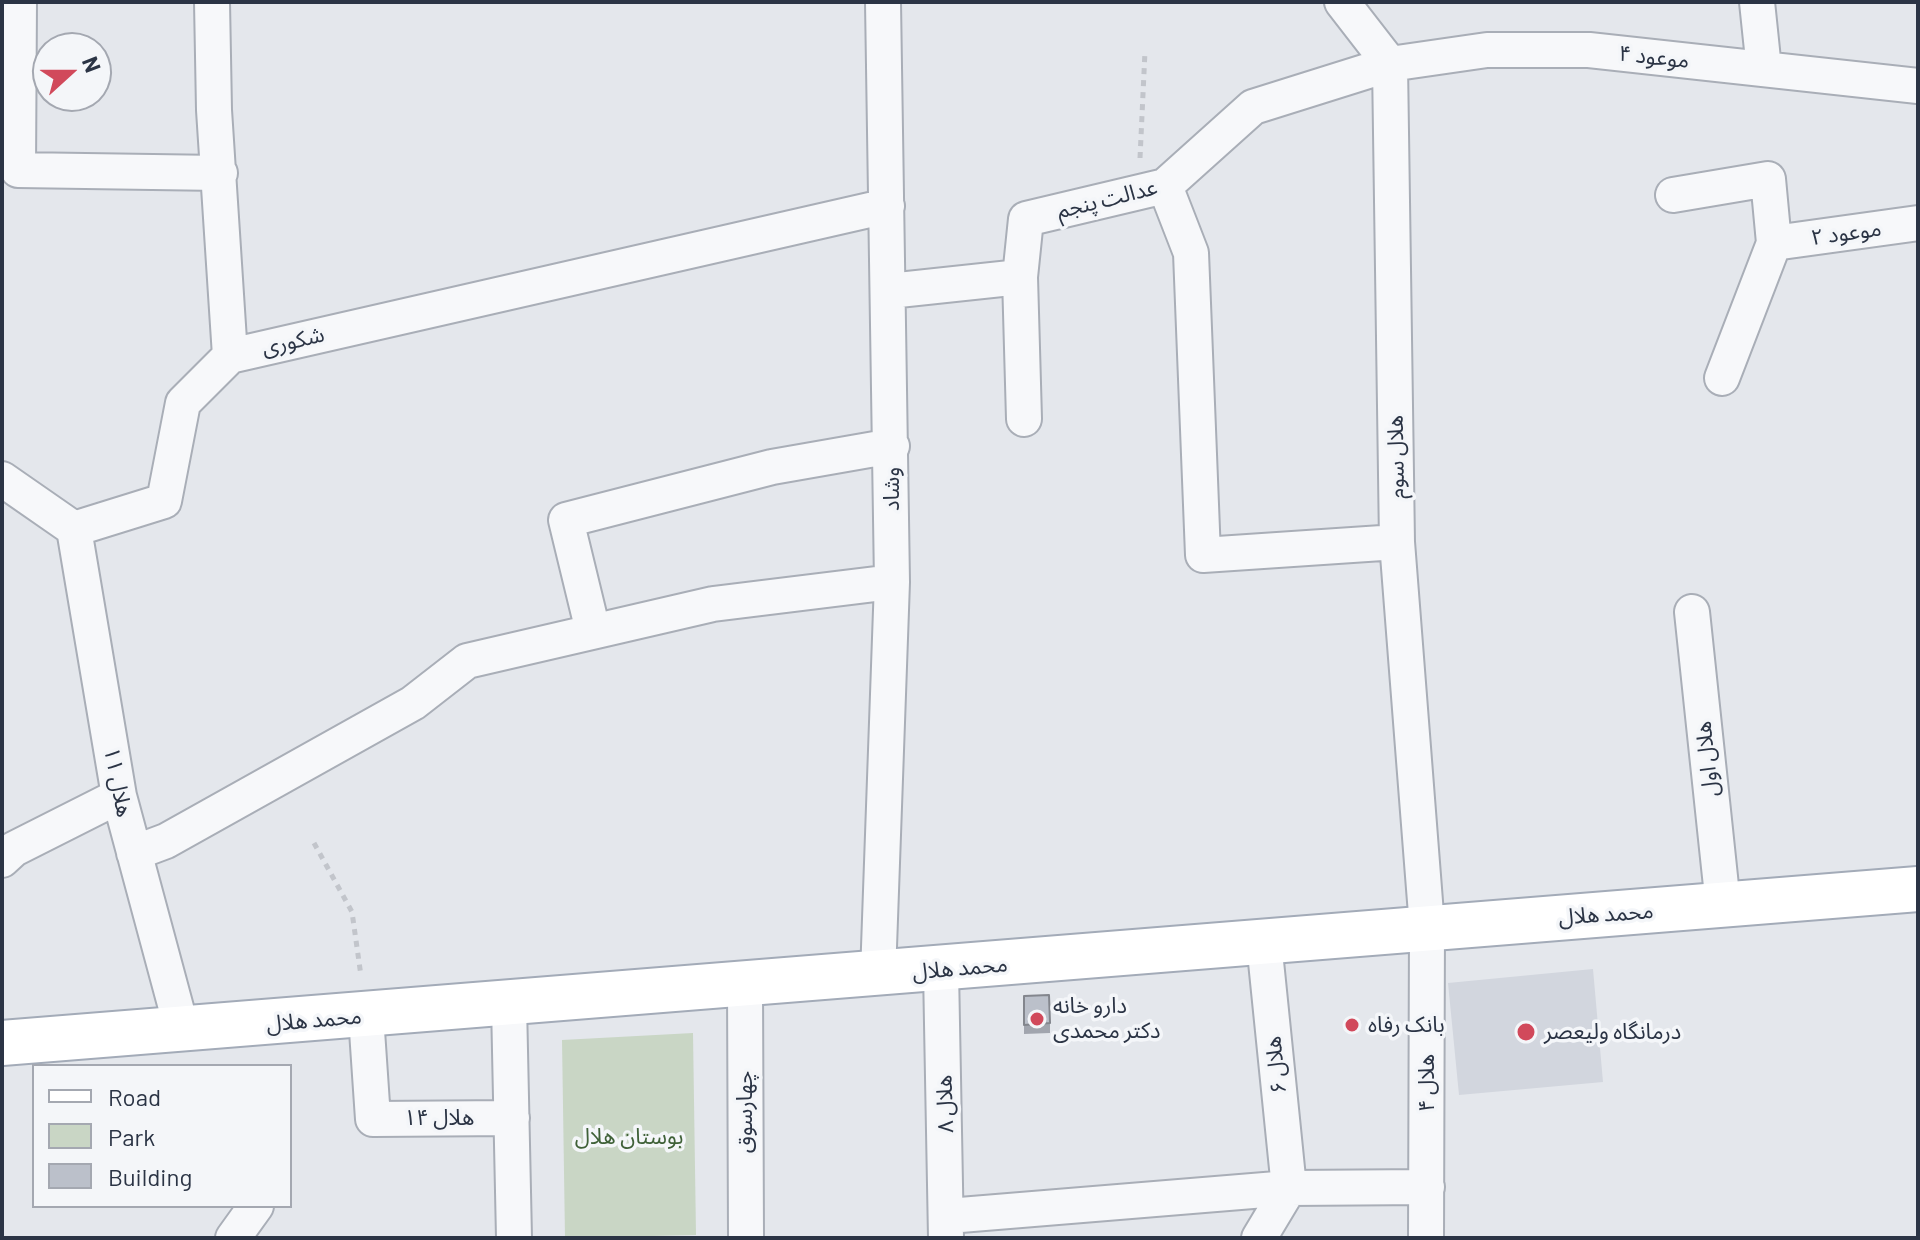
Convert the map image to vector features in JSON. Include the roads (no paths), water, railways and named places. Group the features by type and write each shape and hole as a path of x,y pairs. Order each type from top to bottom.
{"main road":[{"name":"محمد هلال","path":"2,1043 75,1052 182,1030 1918,889"}],"street":[{"path":"19,2 18,170 220,173"},
{"path":"212,2 214,110 230,356"},
{"name":"وشاد","path":"878,975 892,582 883,2"},
{"path":"1342,2 1390,64"},
{"path":"1757,2 1764,69"},
{"name":"موعود ۴","path":"1390,64 1487,50 1589,50 1918,86"},
{"name":"عدالت پنجم","path":"1020,277 1026,219 1152,189 1253,107 1390,64"},
{"name":"هلال سوم","path":"1390,64 1397,542 1427,927"},
{"path":"1673,195 1768,179 1774,243 1722,378"},
{"path":"1152,189 1191,253 1203,555 1397,542"},
{"name":"شکوری","path":"74,529 164,501 183,403 230,356 887,206"},
{"name":"موعود ۲","path":"1774,243 1918,223"},
{"path":"889,291 1020,277 1024,419"},
{"path":"593,631 566,520 772,467 892,446"},
{"path":"2,479 74,529"},
{"name":"هلال ۱۱","path":"74,529 119,796 182,1030"},
{"path":"134,853 166,841 413,703 467,661 713,604 892,582"},
{"name":"هلال اول","path":"1692,612 1723,905"},
{"path":"2,860 14,849 119,796"},
{"name":"هلال ۴","path":"1426,1238 1427,927"},
{"name":"هلال ۶","path":"1264,942 1289,1188"},
{"name":"هلال ۸","path":"941,970 947,1227"},
{"name":"چهارسوق","path":"745,986 746,1238"},
{"path":"509,1004 514,1238"},
{"name":"هلال ۱۴","path":"366,1016 373,1119 512,1118"},
{"path":"947,1227 1289,1188 1427,1187"},
{"path":"1259,1238 1289,1188"},
{"path":"233,1238 255,1208"}],"place":[{"name":"دارو خانه دکتر محمدی","path":"1037,1019"},
{"name":"بانک رفاه","path":"1352,1025"},
{"name":"درمانگاه ولیعصر","path":"1526,1032"}],"park label":[{"name":"بوستان هلال","path":"629,1137"}]}
